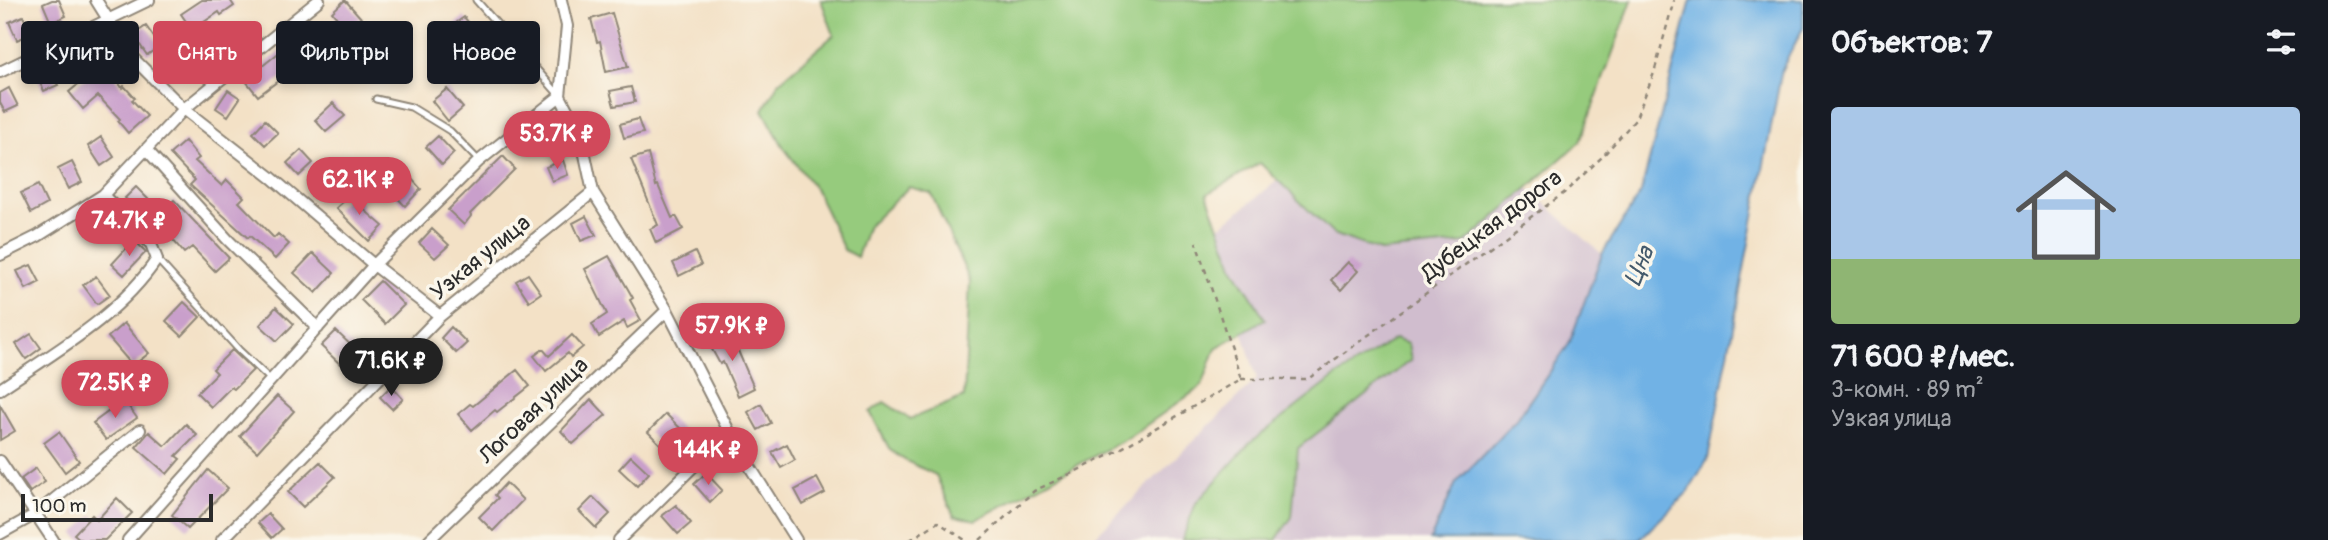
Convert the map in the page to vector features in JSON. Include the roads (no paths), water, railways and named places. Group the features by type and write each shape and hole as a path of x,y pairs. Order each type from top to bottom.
{"street":[{"path":"96,0 131,56 184,110 272,178 374,265 440,316"},
{"path":"0,72 149,0"},
{"path":"0,255 38,236 103,195 184,110 319,0"},
{"path":"561,0 567,26 560,96 581,136 593,192 667,310 735,443 796,540"},
{"path":"128,540 374,265 479,161 560,96"},
{"path":"146,149 228,240 318,328"},
{"name":"Узкая улица","path":"222,540 440,316 593,192"},
{"path":"0,389 100,321 146,275 157,259 152,244 103,195"},
{"name":"Логовая улица","path":"429,540 667,310"},
{"path":"0,534 36,514 140,430"},
{"path":"619,540 699,461 735,443"},
{"path":"0,461 53,540"}],"lane":[{"path":"476,0 560,96"},
{"path":"376,99 411,107 450,131 479,161"},
{"path":"157,259 239,350 271,380"}],"water":[{"name":"Цна","path":"1691,0 1803,0 1803,28 1782,69 1708,459 1689,491 1639,540 1430,540 1456,483 1517,419 1569,344 1602,254 1641,192"}]}
